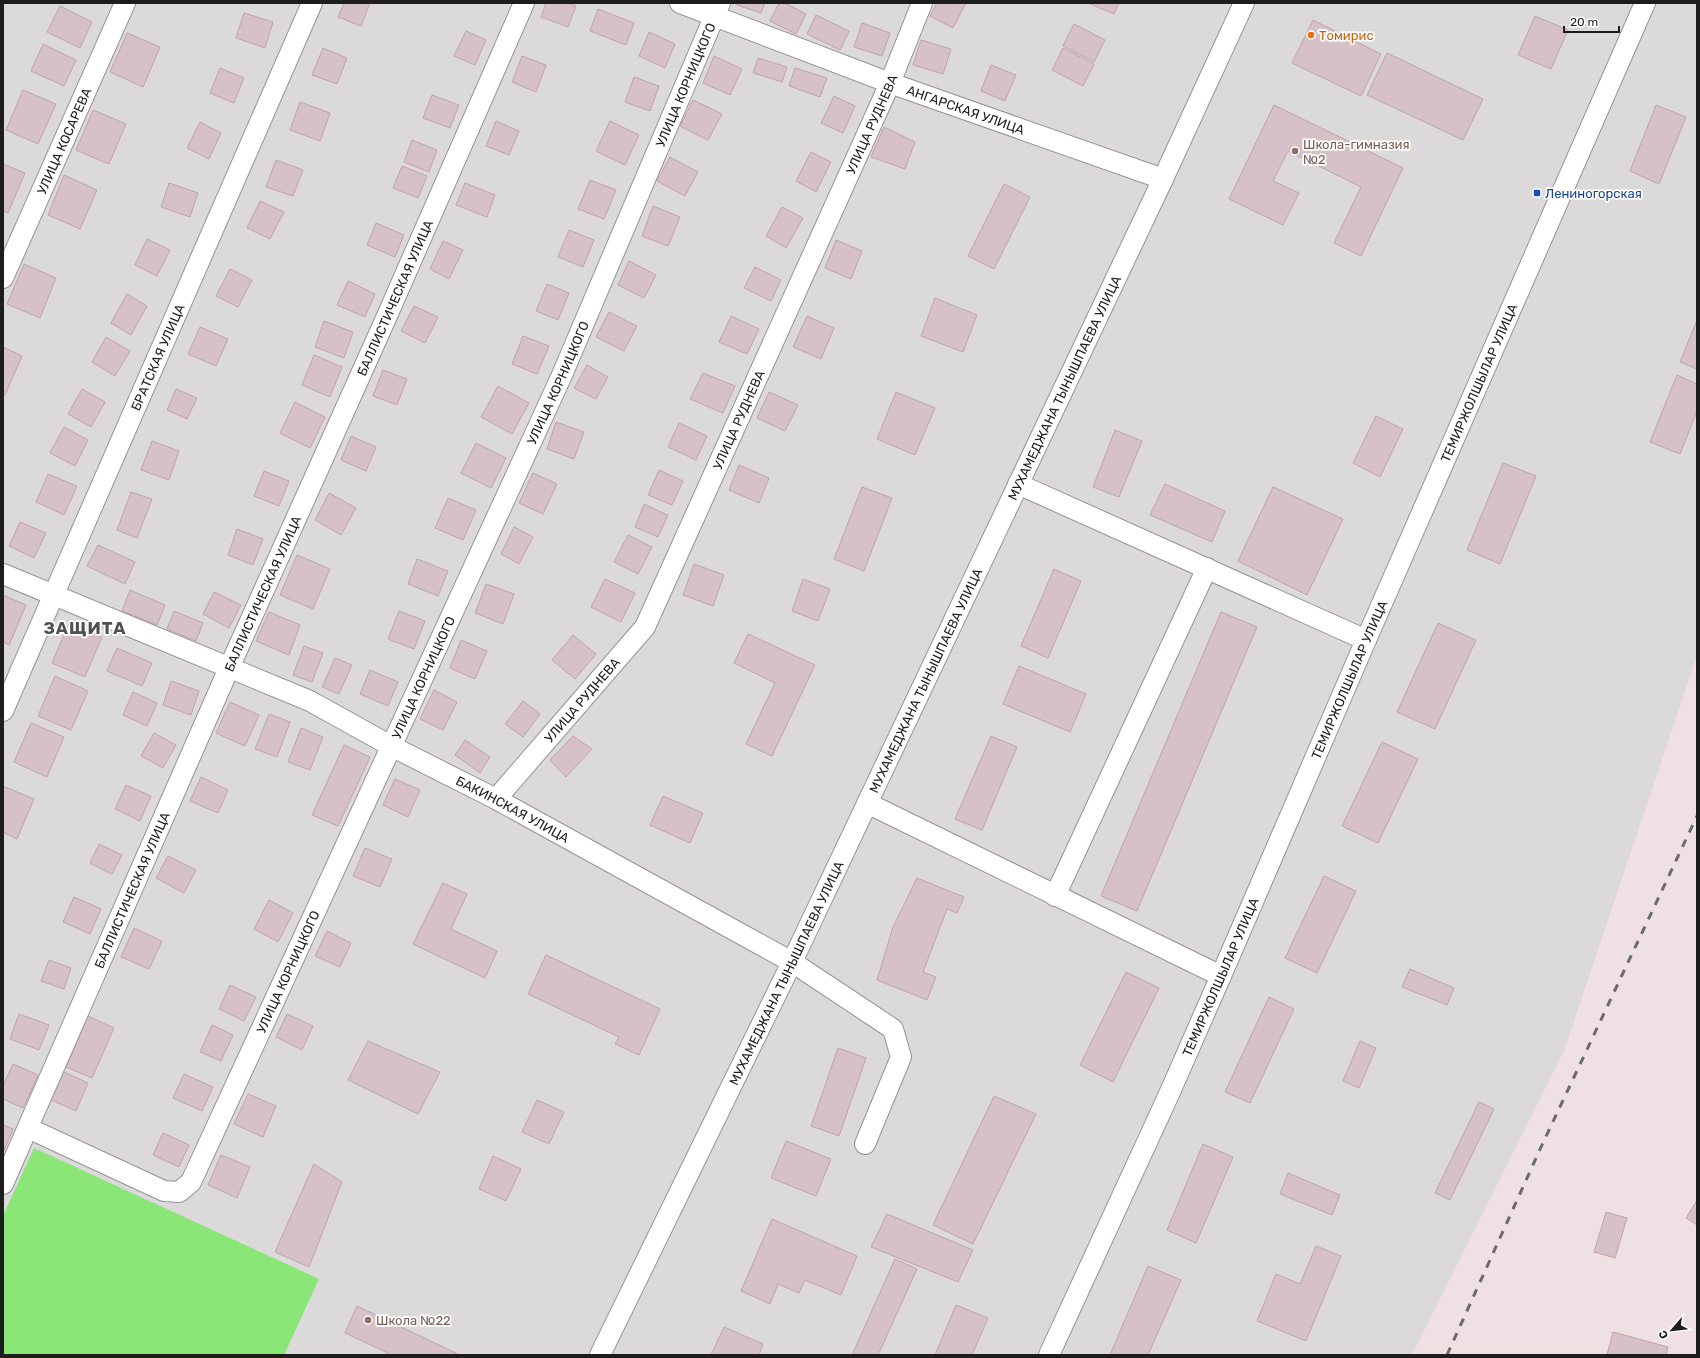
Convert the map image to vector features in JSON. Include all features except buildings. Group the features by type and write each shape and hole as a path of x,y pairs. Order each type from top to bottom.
{"street":[{"name":"УЛИЦА КОСАРЕВА","path":"3,278 125,3"},
{"name":"БРАТСКАЯ УЛИЦА","path":"3,712 312,3"},
{"name":"БАЛЛИСТИЧЕСКАЯ УЛИЦА","path":"3,1184 229,668 387,316 524,3"},
{"name":"АНГАРСКАЯ УЛИЦА","path":"680,3 718,10 890,83 1163,179"},
{"name":"УЛИЦА РУДНЕВА","path":"496,800 645,627 890,83 922,3"},
{"name":"МУХАМЕДЖАНА ТЫНЫШПАЕВА УЛИЦА","path":"600,1355 792,962 1163,179 1244,3"},
{"name":"ТЕМИРЖОЛШЫЛАР УЛИЦА","path":"1049,1355 1170,1092 1645,3"},
{"name":"УЛИЦА КОРНИЦКОГО","path":"28,1128 164,1191 179,1192 191,1182 562,375 718,10"},
{"path":"1018,484 1366,640"},
{"path":"1055,896 1208,568"},
{"name":"БАКИНСКАЯ УЛИЦА","path":"3,574 310,701 391,746 496,800 792,962 893,1029 901,1057 865,1144"},
{"path":"867,803 1221,976"}],"shaded area":[{"name":"ЗАЩИТА","path":"3,3 1697,3 1697,656 1564,1051 1412,1355 3,1355"}],"green space":[{"path":"34,1148 319,1279 284,1355 3,1355 3,1216"}],"railway":[{"path":"1447,1355 1542,1145 1697,816"}],"place":[{"name":"Томирис","path":"1311,35"},
{"name":"Школа-гимназия №2","path":"1295,151"},
{"name":"Лениногорская","path":"1537,193"},
{"name":"Школа №22","path":"368,1320"}],"district":[{"name":"ЗАЩИТА","path":"85,628"}]}
